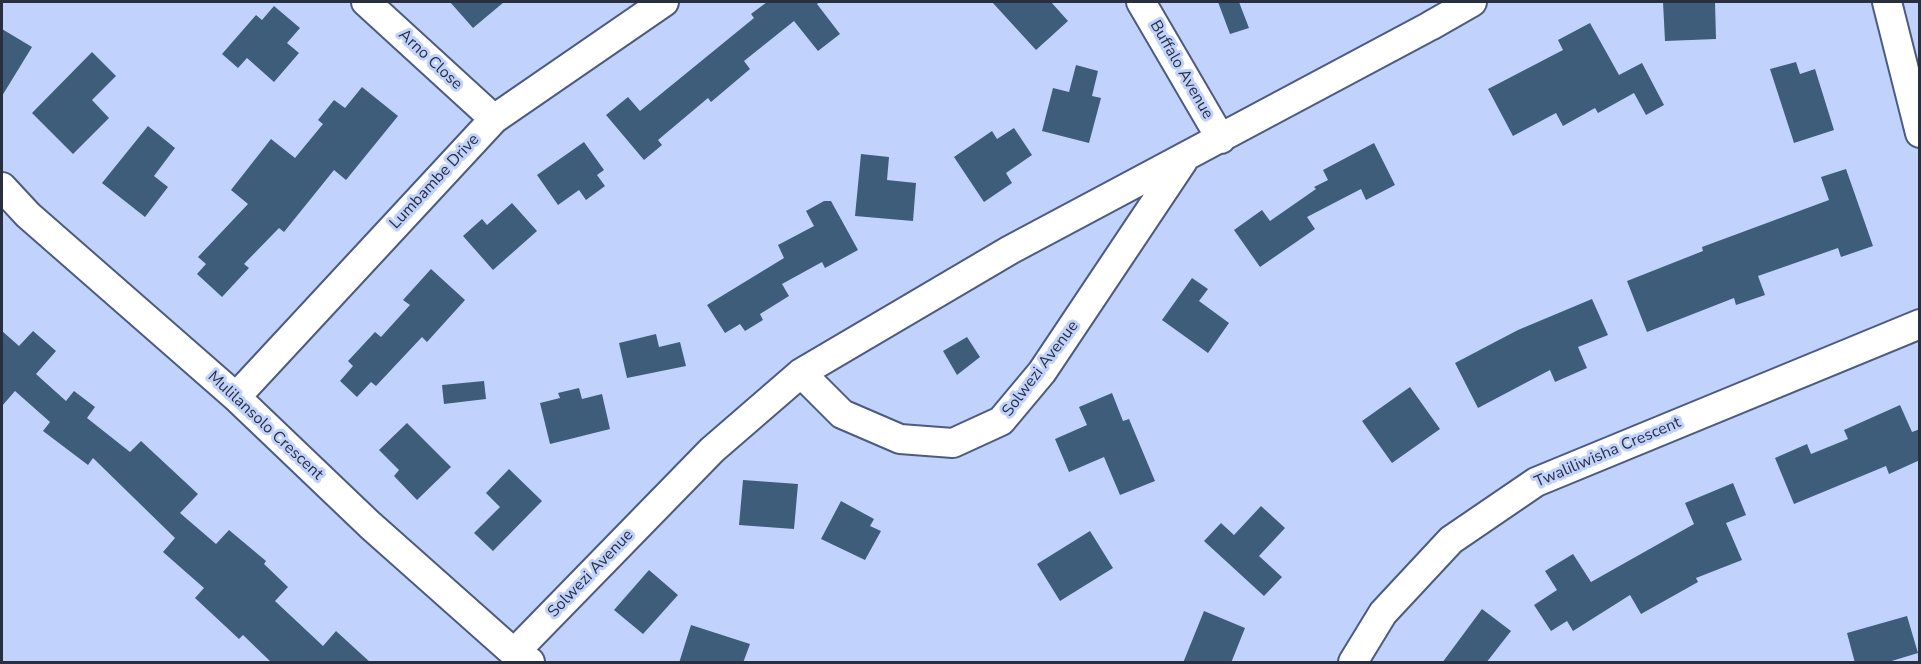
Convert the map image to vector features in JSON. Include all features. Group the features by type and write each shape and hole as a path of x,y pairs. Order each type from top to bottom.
{"street":[{"name":"Arno Close","path":"366,2 494,119"},
{"name":"Lumbambe Drive","path":"236,397 494,119 664,2"},
{"name":"Buffalo Avenue","path":"1141,2 1221,139"},
{"name":"Solwezi Avenue","path":"522,658 712,450 801,373 1010,250 1221,139 1472,2"},
{"path":"1887,2 1909,38 1920,133"},
{"name":"Solwezi Avenue","path":"801,373 842,414 900,439 953,443 1001,422 1042,372 1185,158"},
{"name":"Mulilansolo Crescent","path":"2,187 28,215 236,397 370,525 522,658"},
{"name":"Twaliliwisha Crescent","path":"1353,663 1383,613 1450,540 1536,482 1920,324"}],"building":[{"path":"450,2 504,2 473,28"},
{"path":"767,2 819,2 817,4 840,34 818,51 794,21 744,61 750,69 711,102 708,98 658,140 662,145 644,160 606,115 628,97 640,111 754,18 751,14"},
{"path":"992,2 1051,2 1068,21 1036,50"},
{"path":"1218,2 1239,2 1249,28 1230,34"},
{"path":"1663,2 1715,2 1716,39 1665,41"},
{"path":"274,6 300,28 287,43 299,53 274,82 247,58 238,68 222,54 256,15 262,20"},
{"path":"1590,23 1619,75 1642,63 1664,105 1646,115 1634,93 1598,113 1595,108 1563,126 1556,113 1513,136 1488,89 1563,50 1558,40"},
{"path":"2,29 32,47 2,96"},
{"path":"92,52 116,76 92,100 109,118 73,154 32,113"},
{"path":"1796,62 1800,74 1815,69 1834,130 1794,143 1770,69"},
{"path":"1076,65 1098,71 1092,96 1101,98 1089,143 1042,131 1053,88 1069,92"},
{"path":"362,87 398,116 346,180 334,170 284,232 279,228 244,264 249,268 222,297 197,274 206,264 198,257 248,204 231,190 271,139 295,158 323,124 318,120 334,100 345,108"},
{"path":"148,126 175,148 154,176 168,187 145,217 102,183"},
{"path":"1014,128 1032,155 1006,173 1012,183 984,202 954,157 992,131 997,139"},
{"path":"584,142 604,170 597,175 605,186 586,200 579,190 558,205 537,175"},
{"path":"1374,143 1395,185 1366,200 1361,189 1307,217 1315,229 1260,267 1234,230 1262,210 1270,221 1316,189 1314,187 1328,180 1323,170"},
{"path":"861,154 889,157 887,180 916,183 913,221 855,216"},
{"path":"1846,169 1873,246 1841,257 1838,248 1758,276 1765,295 1736,305 1734,298 1647,332 1627,281 1703,251 1702,247 1829,200 1821,177"},
{"path":"824,201 831,201 858,250 825,268 822,262 782,284 789,296 760,314 763,320 745,331 740,324 725,333 707,305 784,258 778,245 814,226 806,211"},
{"path":"512,203 537,231 493,270 463,236 482,219 487,225"},
{"path":"431,269 465,300 427,342 422,337 376,386 371,382 357,397 340,381 353,366 348,361 375,332 381,337 410,305 403,300"},
{"path":"1192,278 1208,289 1199,301 1229,323 1208,353 1162,320"},
{"path":"1592,299 1608,335 1578,347 1587,368 1555,382 1550,370 1478,408 1455,363 1518,330"},
{"path":"2,331 19,346 33,331 56,351 36,374 66,401 74,391 95,407 87,418 130,452 141,441 198,494 180,513 216,544 229,530 266,561 264,564 288,587 275,601 323,646 336,631 371,663 272,663 243,635 239,639 195,598 204,588 163,552 175,538 93,458 88,465 43,431 50,422 15,391 2,406"},
{"path":"656,334 659,347 680,342 686,366 627,378 619,343"},
{"path":"967,337 980,357 957,375 943,351"},
{"path":"484,381 486,399 444,404 442,385"},
{"path":"1410,387 1440,429 1392,463 1362,421"},
{"path":"579,388 582,399 602,394 610,429 550,444 540,403 560,398 558,393"},
{"path":"1112,393 1123,421 1129,419 1155,481 1120,495 1104,457 1069,472 1055,439 1087,425 1079,407"},
{"path":"1900,405 1912,432 1920,429 1920,460 1889,474 1886,466 1794,504 1775,458 1807,444 1811,454 1848,439 1844,430"},
{"path":"407,423 451,467 417,500 394,476 399,470 379,450"},
{"path":"509,469 542,501 493,551 474,533 500,507 486,493"},
{"path":"743,480 798,484 794,529 739,525"},
{"path":"1733,483 1746,515 1726,523 1742,560 1696,578 1698,582 1641,614 1630,595 1573,631 1567,621 1551,631 1534,605 1557,590 1545,571 1573,554 1591,582 1694,524 1685,503"},
{"path":"841,501 874,519 870,526 881,531 865,560 821,539"},
{"path":"1261,506 1285,528 1259,556 1282,577 1264,596 1204,541 1221,523 1234,535"},
{"path":"1090,531 1113,568 1060,601 1037,564"},
{"path":"649,570 678,595 643,634 614,610"},
{"path":"1482,609 1511,631 1486,663 1442,663"},
{"path":"1204,611 1245,628 1231,663 1183,663"},
{"path":"1907,616 1918,653 1885,663 1855,663 1847,633"},
{"path":"691,625 750,644 743,663 679,663"}]}
